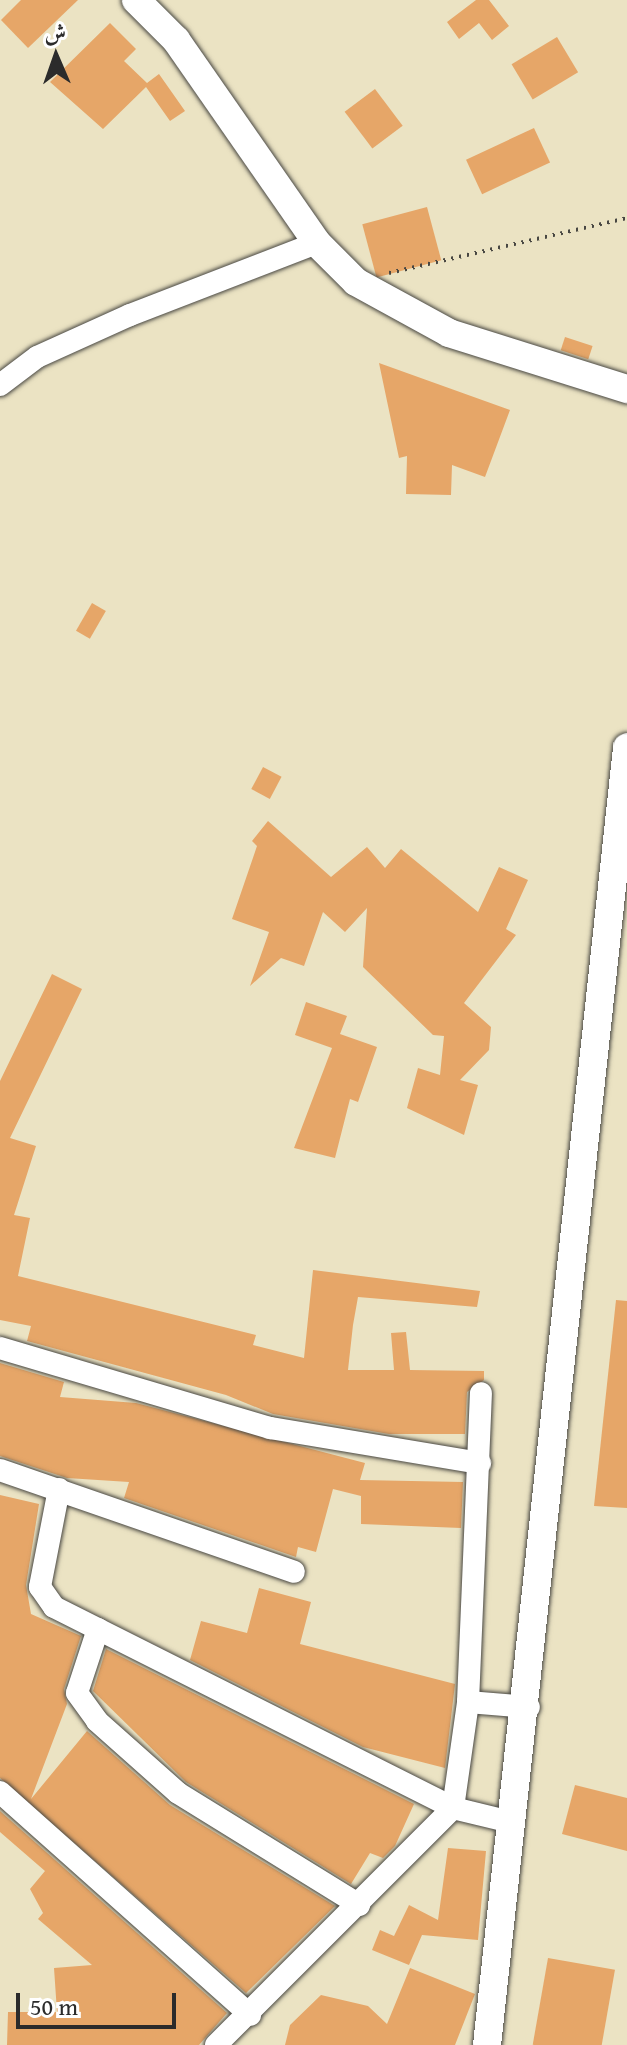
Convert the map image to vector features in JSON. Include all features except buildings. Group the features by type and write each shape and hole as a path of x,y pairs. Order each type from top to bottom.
{"street":[{"path":"136,0 176,40 317,243 356,282 449,333 627,389"},
{"path":"0,385 37,357 104,327 317,243"},
{"path":"487,2045 511,1822 529,1707 627,748"},
{"path":"0,1348 270,1428 480,1463"},
{"path":"216,2045 250,2015 453,1808 468,1702 481,1393"},
{"path":"0,1470 294,1572"},
{"path":"59,1489 41,1594 98,1629 453,1808 511,1822"},
{"path":"98,1629 77,1693 97,1721 178,1793 359,1905"},
{"path":"468,1702 529,1707"},
{"path":"0,1792 250,2015"}],"path":[{"path":"356,282 627,218"}]}
